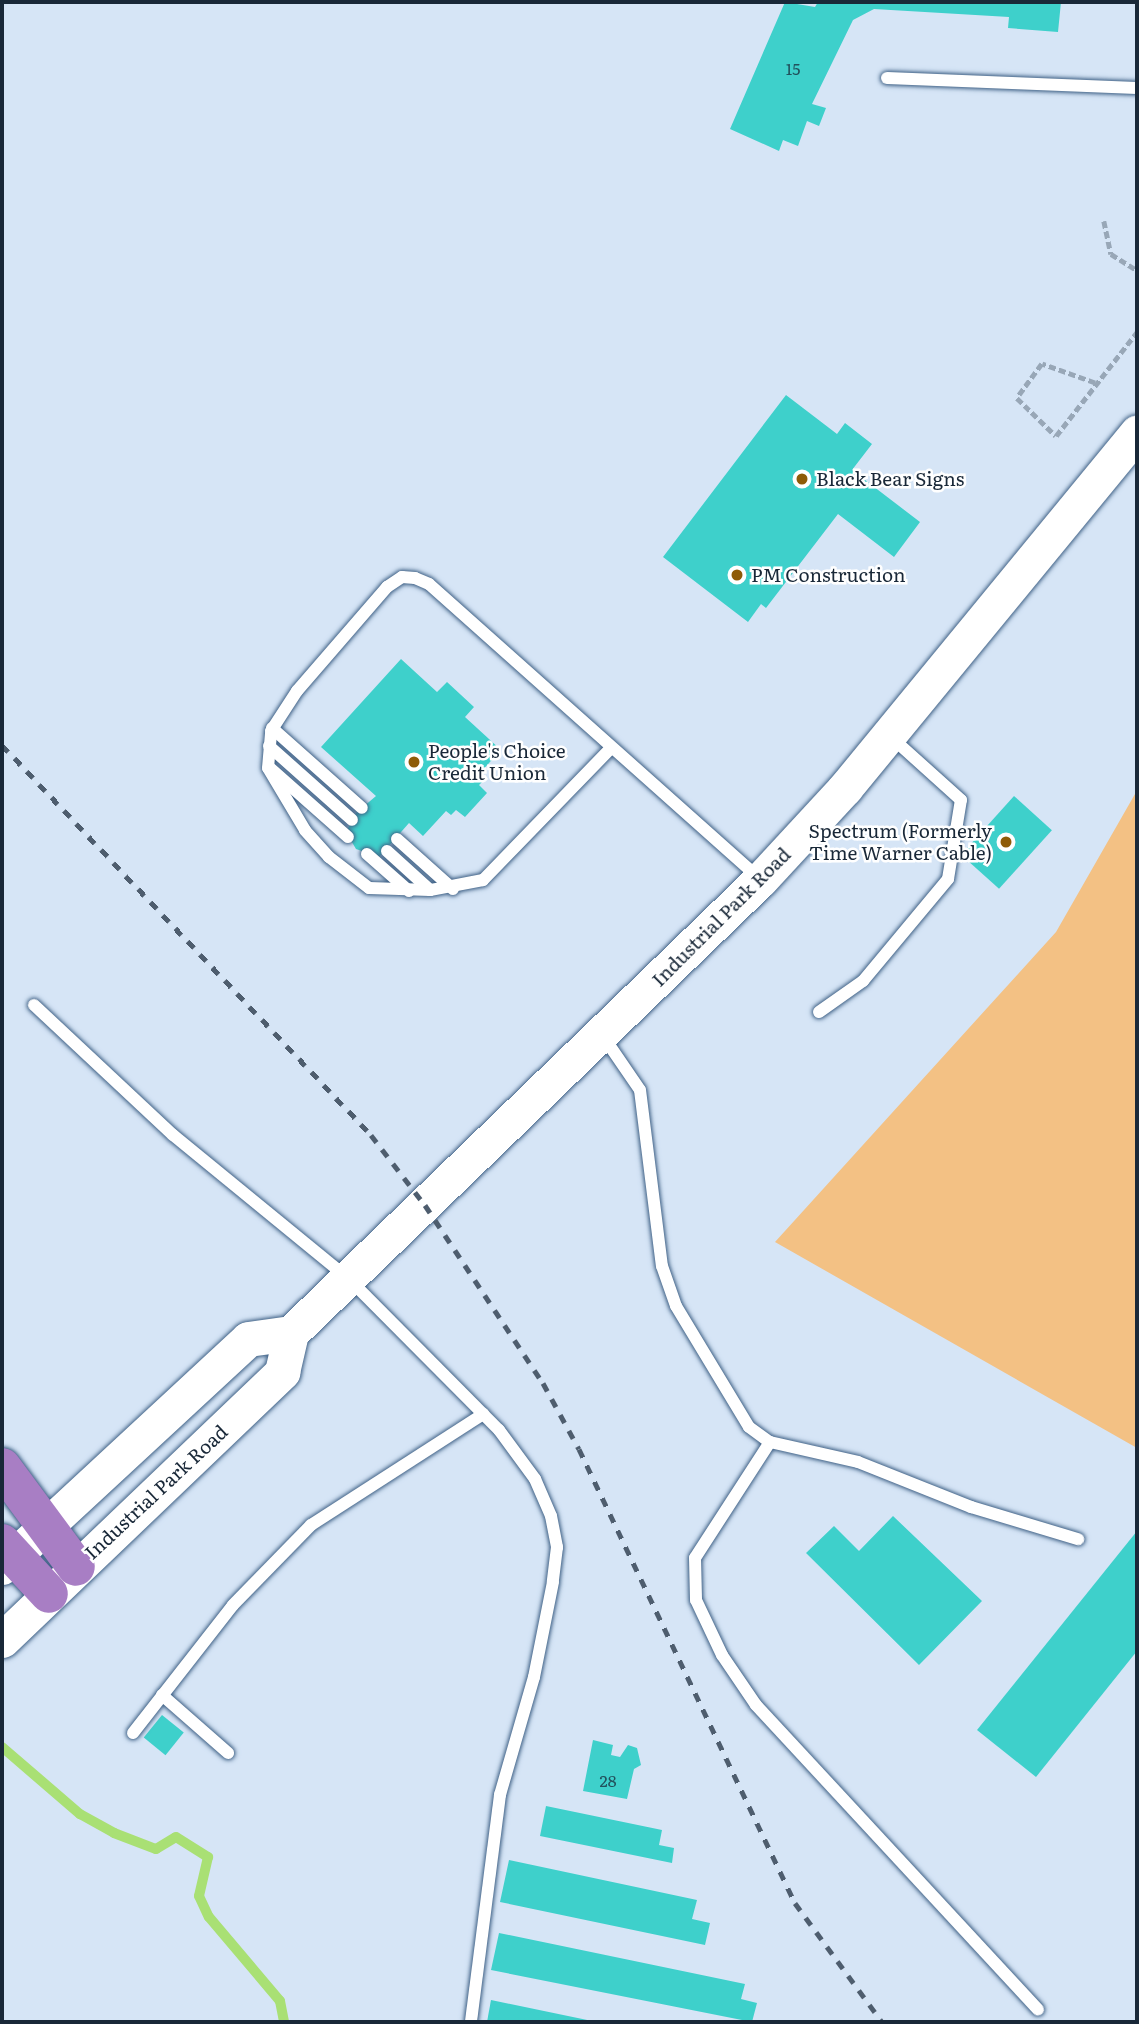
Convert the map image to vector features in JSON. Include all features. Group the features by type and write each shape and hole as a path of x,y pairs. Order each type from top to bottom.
{"highway":[{"path":"2,1467 76,1567"},
{"path":"5,1555 49,1594"}],"main road":[{"name":"Industrial Park Road","path":"2,1640 282,1372 291,1333 603,1036 761,879 888,734 1137,432"},
{"path":"5,1555 45,1527 248,1339 291,1333"}],"lane":[{"path":"887,78 1137,88"},
{"path":"611,748 483,880 453,889 409,891 369,888 329,857 288,808 268,766 272,728 297,691 387,587 402,577 415,578 429,584 761,879"},
{"path":"272,728 362,808"},
{"path":"819,1012 863,981 948,879 961,800 888,734"},
{"path":"269,746 352,820"},
{"path":"268,766 348,837"},
{"path":"397,839 453,889"},
{"path":"387,851 430,890"},
{"path":"367,854 409,891"},
{"path":"34,1005 173,1135 348,1278 483,1414 534,1479 557,1547 534,1677 499,1795 471,2022"},
{"path":"603,1036 640,1090 662,1266 676,1306 738,1413 770,1442 858,1462 971,1507 1078,1539"},
{"path":"133,1733 233,1605 311,1525 483,1414"},
{"path":"770,1442 695,1558 696,1600 716,1644 756,1705 1038,2010"},
{"path":"162,1695 228,1753"}],"path":[{"path":"1104,221 1111,254 1137,270"},
{"path":"1095,383 1042,364 1017,398 1056,436 1137,332"}],"shaded area":[{"path":"1135,794 1137,1448 775,1242 1056,932"}],"building":[{"path":"785,2 815,7 818,2 1061,2 1058,32 1008,28 1009,17 874,9 853,20 812,104 826,108 819,126 807,121 798,146 783,140 779,151 730,129"},
{"path":"786,395 837,434 845,423 872,444 852,470 920,522 894,557 838,514 766,608 761,604 748,622 663,557"},
{"name":"People's Choice Credit Union","path":"401,659 437,692 447,682 474,707 465,717 501,750 478,775 484,780 479,785 487,793 465,817 456,810 451,815 446,811 423,836 409,823 379,857 356,849 346,832 356,813 376,796 321,747"},
{"name":"Spectrum (Formerly Time Warner Cable)","path":"1014,796 1052,830 999,889 961,855"},
{"path":"893,1516 982,1601 919,1665 806,1553 834,1526 859,1551"},
{"path":"1137,1531 1137,1651 1036,1777 977,1730"},
{"path":"162,1715 184,1733 166,1755 144,1738"},
{"path":"593,1740 613,1745 611,1755 620,1757 628,1745 637,1748 641,1765 634,1769 627,1799 583,1791"},
{"path":"546,1806 662,1830 659,1845 674,1848 672,1863 540,1836"},
{"path":"509,1860 697,1900 692,1919 710,1923 705,1945 500,1902"},
{"path":"499,1933 745,1984 741,1999 757,2003 752,2022 491,1970"},
{"path":"491,2000 592,2021 592,2022 487,2022"}],"waterway":[{"path":"2,1747 80,1814 114,1833 156,1849 176,1837 208,1857 199,1896 209,1917 280,2001 284,2022"}],"railway":[{"path":"2,745 371,1135 425,1205 543,1383 579,1449 795,1903 882,2022"}],"place":[{"name":"Black Bear Signs","path":"802,479"},
{"name":"PM Construction","path":"737,575"},
{"name":"People's Choice Credit Union","path":"414,762"},
{"name":"Spectrum (Formerly Time Warner Cable)","path":"1006,842"}]}
